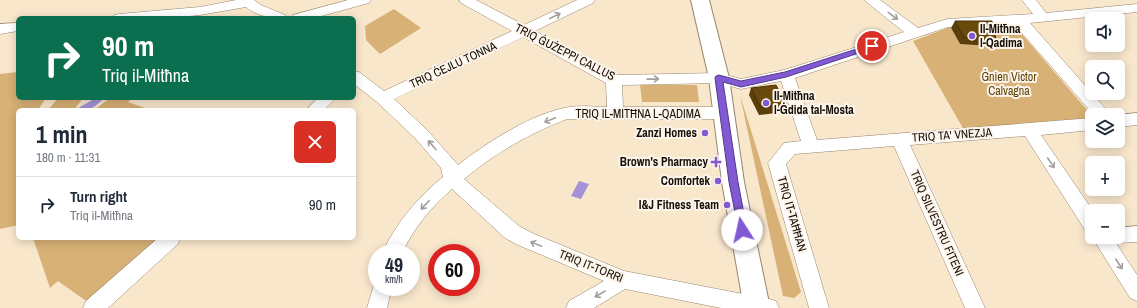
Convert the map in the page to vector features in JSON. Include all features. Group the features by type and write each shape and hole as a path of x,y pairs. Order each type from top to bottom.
{"main road":[{"path":"700,0 719,78 733,182 761,308"}],"street":[{"path":"305,16 364,0"},
{"name":"TRIQ ĊEJLU TONNA","path":"383,98 588,0"},
{"path":"871,0 914,32"},
{"path":"1029,0 1042,17"},
{"path":"142,16 200,11 247,1 256,8 275,16"},
{"name":"TRIQ ĠUŻEPPI CALLUS","path":"477,2 523,31 614,80 719,78 741,84 786,75 914,32 947,23 1019,20 1136,9"},
{"path":"1019,20 1098,108"},
{"path":"0,30 16,27"},
{"path":"786,75 811,146"},
{"name":"TRIQ IT-TORRI","path":"356,78 383,98 431,144 449,165 455,180 512,232 525,239 624,280 761,308"},
{"path":"614,80 616,113"},
{"path":"316,108 326,100"},
{"name":"TRIQ IL-MITĦNA L-QADIMA","path":"395,244 411,220 455,180 521,132 567,114 723,114"},
{"path":"1125,120 1137,119"},
{"name":"TRIQ TA' VNEZJA","path":"811,146 1085,125"},
{"path":"1029,130 1085,207"},
{"name":"TRIQ SILVESTRU FITENI","path":"899,139 975,308"},
{"name":"TRIQ IT-TAĦĦAN","path":"811,146 790,148 777,163 819,308"},
{"path":"1125,234 1137,234"},
{"path":"93,308 169,240"},
{"path":"1111,244 1137,292"},
{"path":"576,308 624,280"},
{"path":"376,308 379,296"}],"green space":[{"path":"394,9 421,28 380,54 366,40 365,26"},
{"name":"Ġnien Victor Calvagna","path":"1015,26 1085,108 1085,119 964,130 913,41 950,27 960,44 988,28"},
{"path":"16,72 16,100 45,100 39,108 16,108 16,225 0,229 0,74"},
{"path":"640,85 697,85 699,102 642,102"},
{"path":"740,95 801,292 794,298 783,296"},
{"path":"56,100 82,100 76,108 50,108"},
{"path":"107,100 130,100 128,102 145,108 97,108"},
{"path":"34,240 161,240 89,303 58,281 50,288"}],"shaded area":[{"path":"92,100 102,100 92,108 79,108 81,106"},
{"path":"579,181 589,184 581,199 571,196"}],"building":[{"path":"955,21 992,21 996,39 964,37"},
{"path":"776,85 787,105 761,108 751,88"}],"place":[{"name":"Il-Mitħna l-Qadima","path":"972,36"},
{"name":"Il-Mitħna l-Ġdida tal-Mosta","path":"766,103"},
{"name":"Zanzi Homes","path":"705,133"},
{"name":"Brown's Pharmacy","path":"716,162"},
{"name":"Comfortek","path":"718,181"},
{"name":"I&J Fitness Team","path":"727,205"}],"route":[{"path":"742,230 733,182 719,78 741,84 786,75 872,46"}]}
